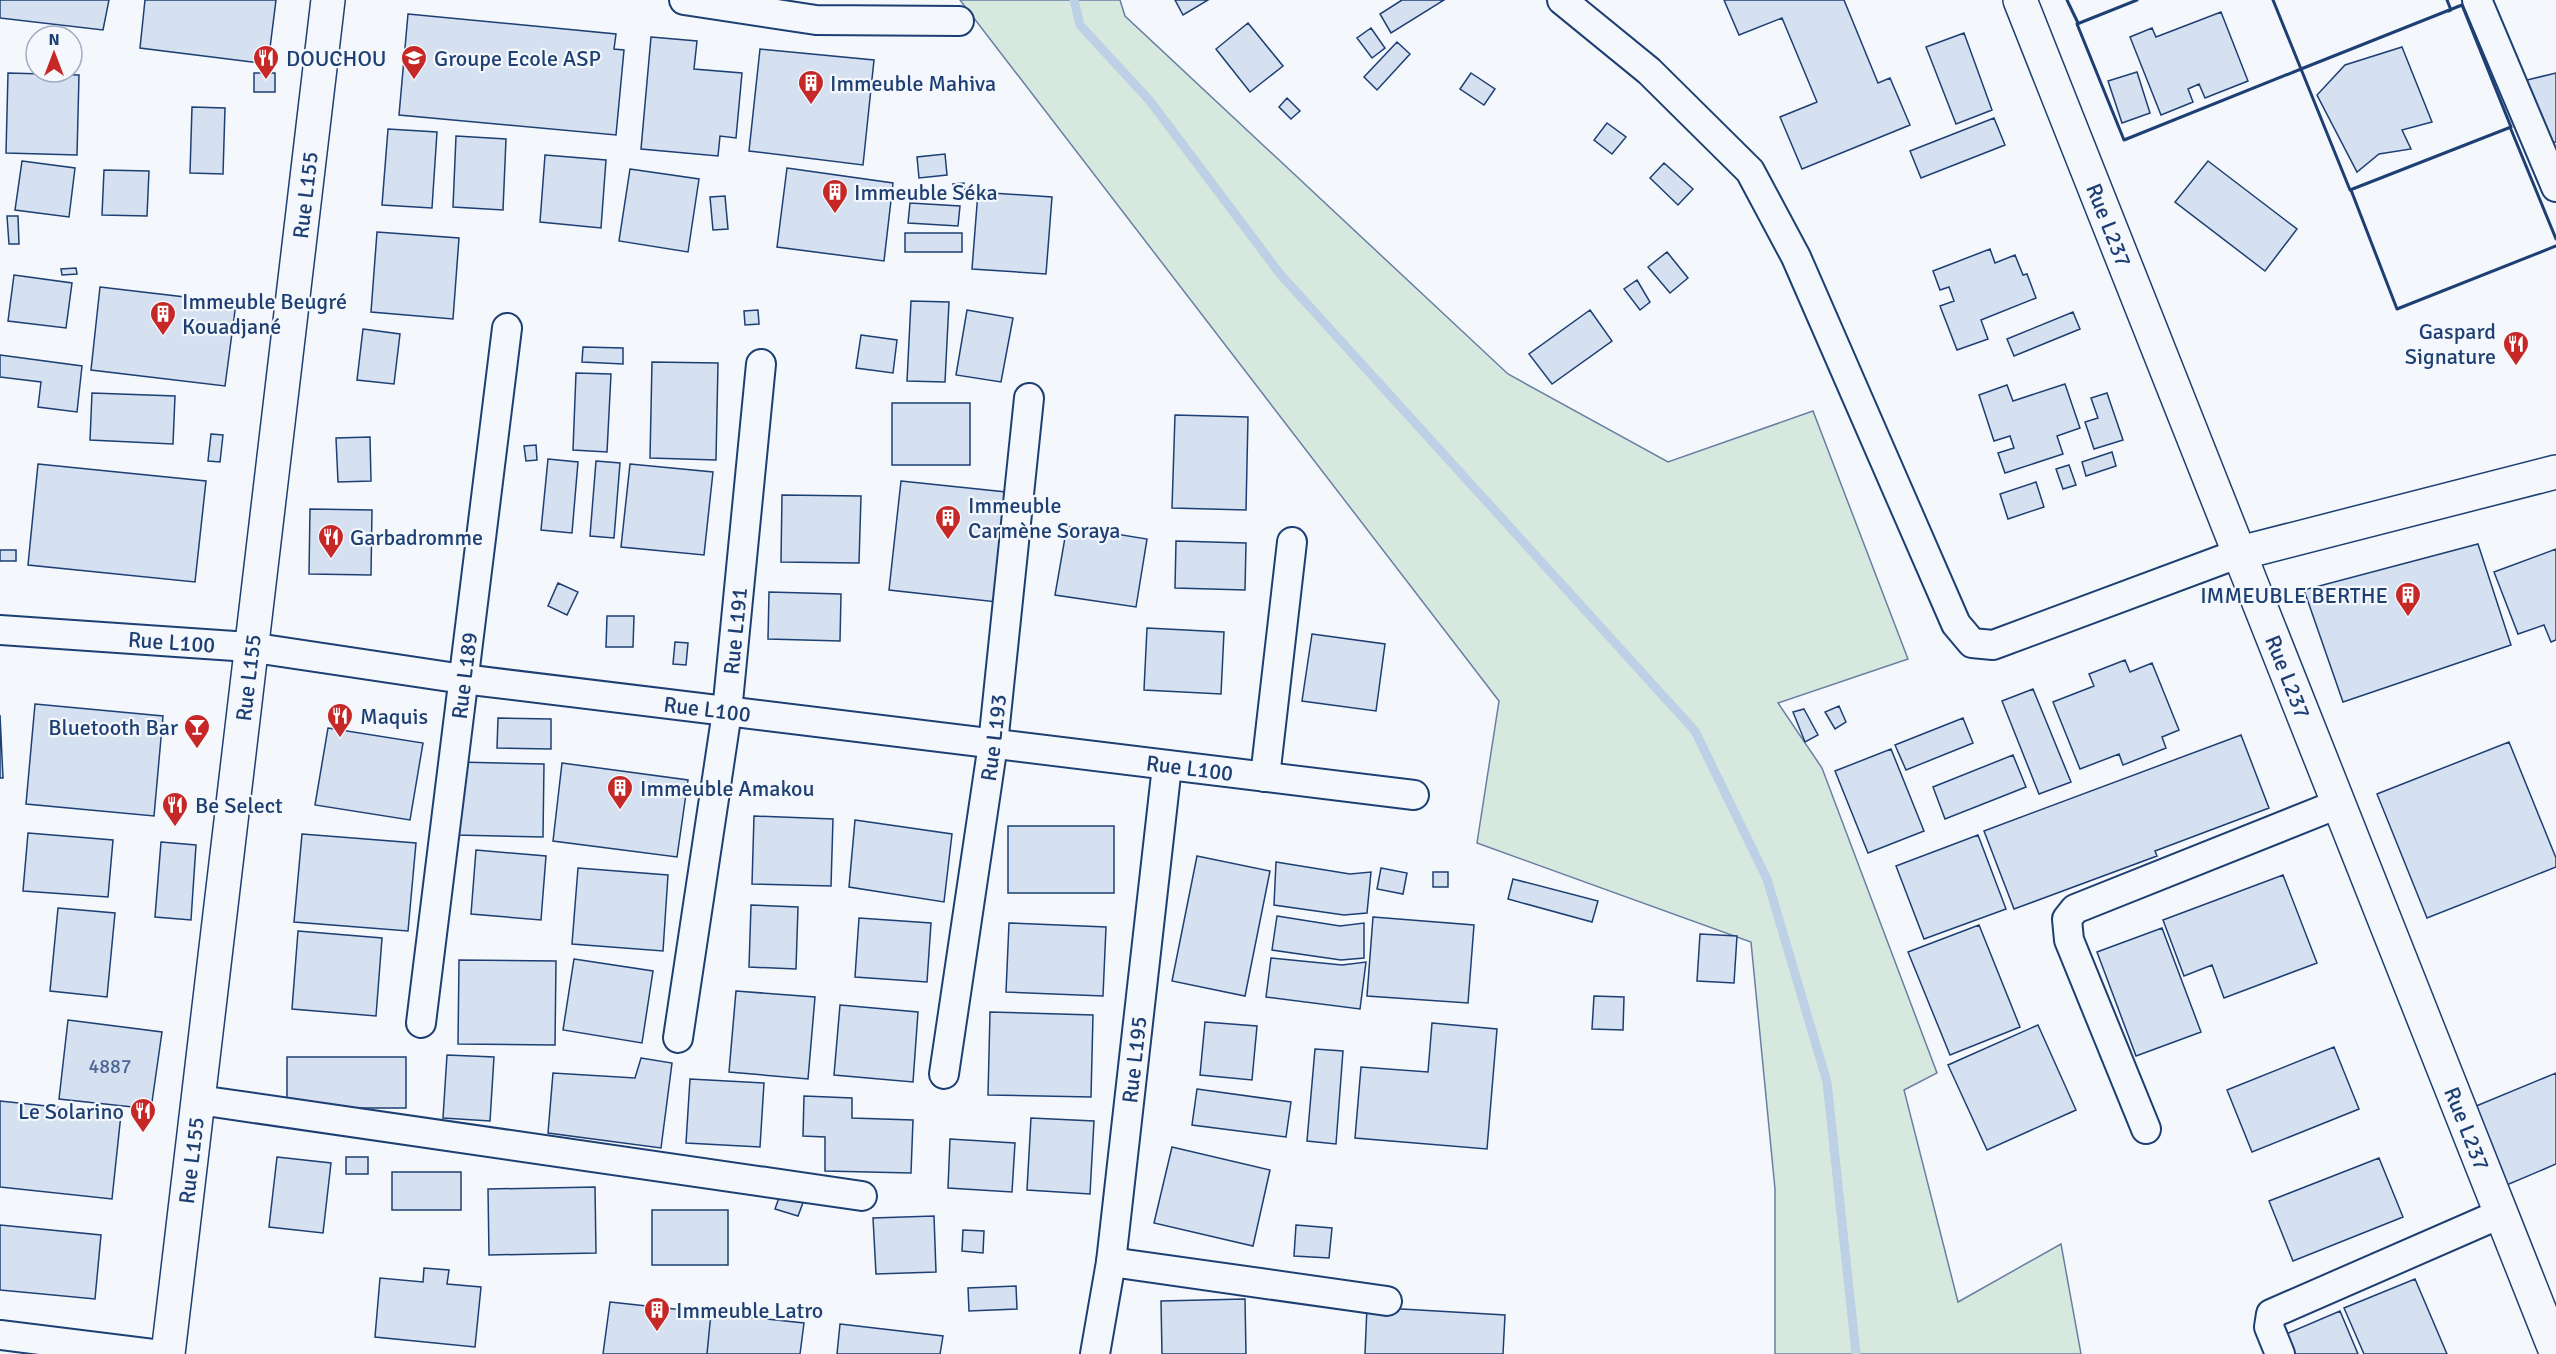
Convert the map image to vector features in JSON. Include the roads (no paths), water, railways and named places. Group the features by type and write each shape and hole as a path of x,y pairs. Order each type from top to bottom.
{"street":[{"name":"Rue L155","path":"168,1354 200,1100 249,647 328,0"},
{"path":"684,0 816,20 959,21"},
{"path":"1562,0 1650,71 1749,171 1796,257 1956,624 1972,643 1994,645 2240,553 2556,472"},
{"name":"Rue L237","path":"2020,0 2556,1352"},
{"path":"2477,0 2556,187"},
{"name":"Rue L189","path":"421,1023 507,328"},
{"name":"Rue L191","path":"678,1038 727,712 761,364"},
{"name":"Rue L193","path":"944,1074 993,744 1029,398"},
{"path":"1265,777 1292,542"},
{"name":"Rue L100","path":"0,630 249,647 464,679 1414,795"},
{"name":"Rue L195","path":"1095,1354 1111,1262 1167,766"},
{"path":"2146,1130 2069,940 2067,919 2075,909 2338,804"},
{"path":"200,1100 862,1196"},
{"path":"2280,1354 2269,1327 2271,1314 2500,1214"},
{"path":"1111,1262 1387,1301"},
{"path":"0,1335 153,1354"}],"waterway":[{"path":"1074,0 1080,25 1150,101 1280,274 1695,731 1767,879 1827,1082 1856,1354"}],"place":[{"name":"DOUCHOU","path":"266,81"},
{"name":"Groupe Ecole ASP","path":"414,81"},
{"name":"Immeuble Mahiva","path":"811,106"},
{"name":"Immeuble Séka","path":"835,215"},
{"name":"Immeuble Beugré Kouadjané","path":"163,337"},
{"name":"Gaspard Signature","path":"2516,367"},
{"name":"Immeuble Carmène Soraya","path":"948,541"},
{"name":"Garbadromme","path":"331,560"},
{"name":"IMMEUBLE BERTHE","path":"2408,618"},
{"name":"Maquis","path":"340,739"},
{"name":"Bluetooth Bar","path":"197,750"},
{"name":"Immeuble Amakou","path":"620,811"},
{"name":"Be Select","path":"175,828"},
{"name":"Le Solarino","path":"143,1134"},
{"name":"Immeuble Latro","path":"657,1333"}]}
